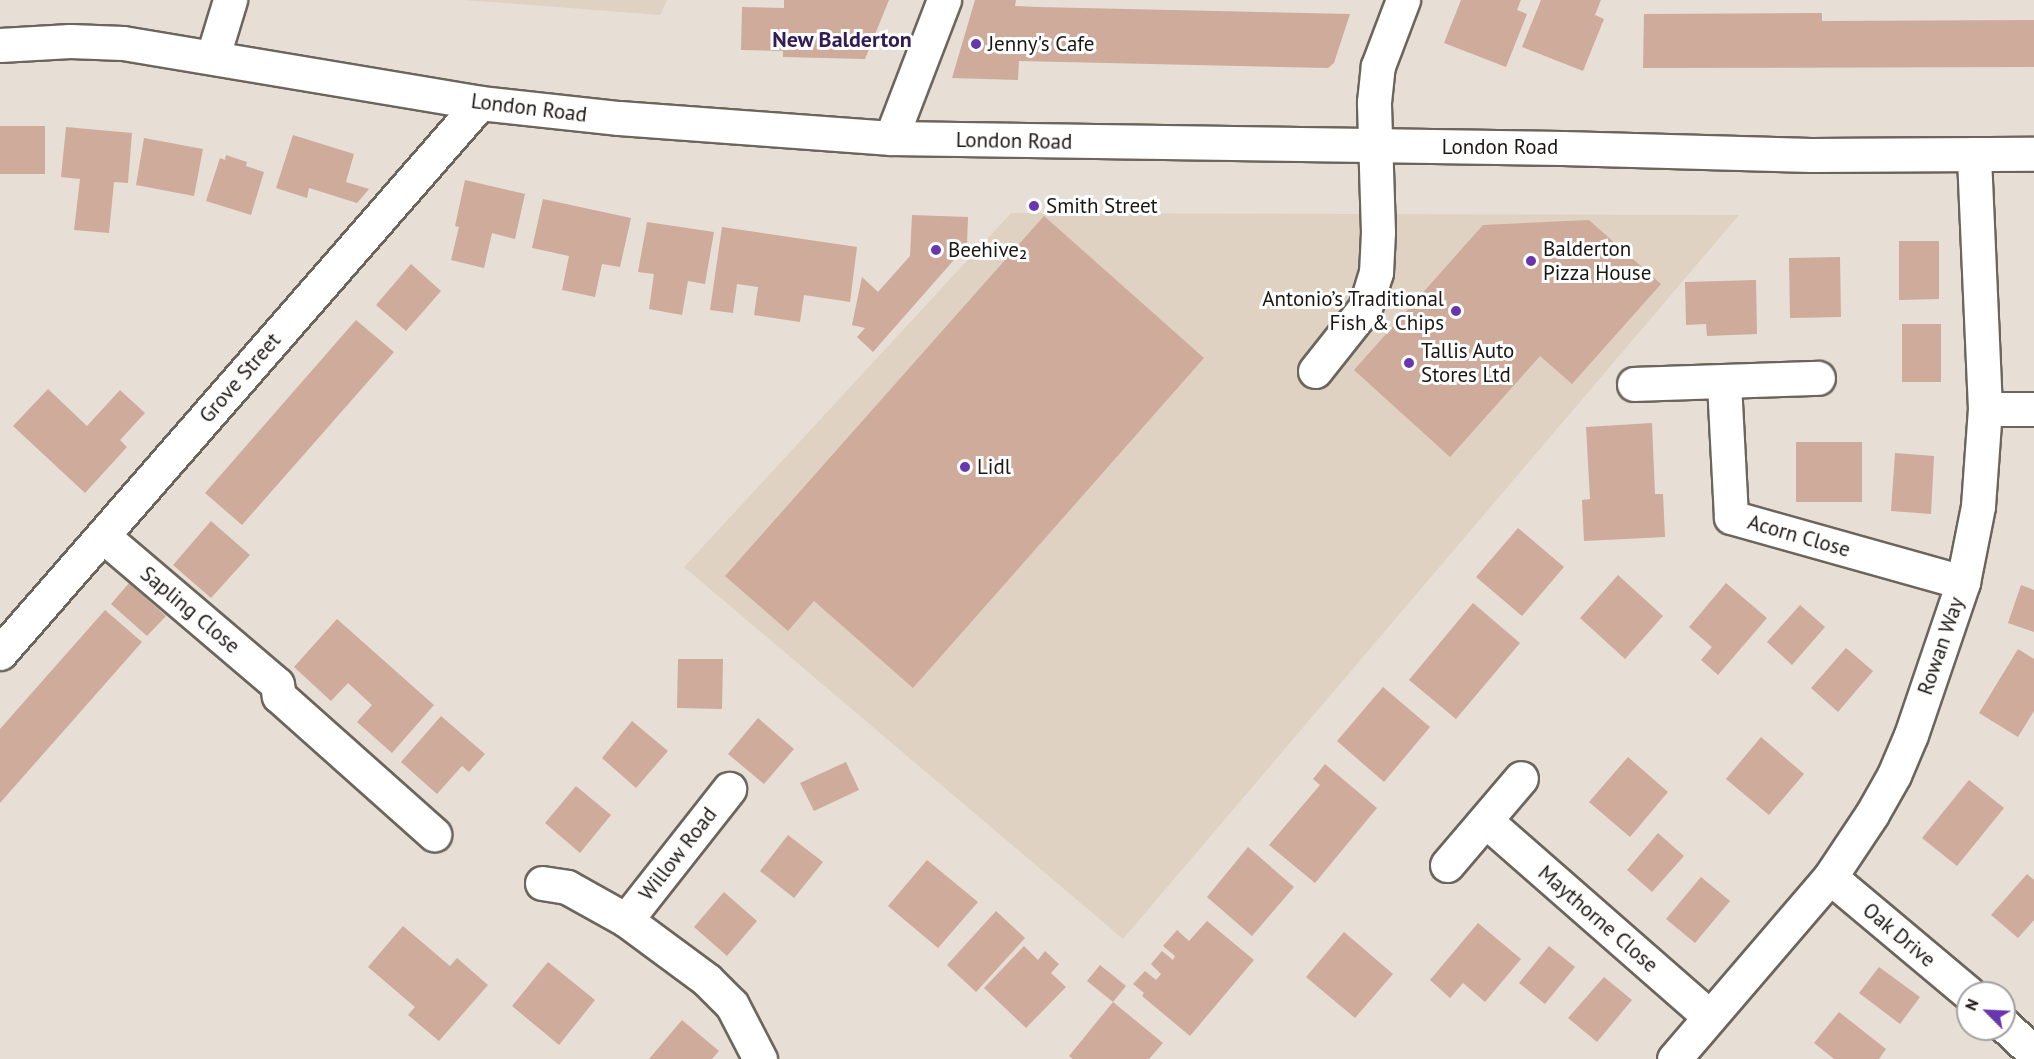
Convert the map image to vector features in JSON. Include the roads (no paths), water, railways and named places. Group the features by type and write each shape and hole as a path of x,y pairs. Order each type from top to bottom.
{"street":[{"path":"213,56 230,0"},
{"path":"891,138 944,0"},
{"path":"1315,371 1365,308 1376,273 1378,232 1374,102 1378,66 1403,0"},
{"name":"London Road","path":"0,45 70,41 123,43 213,56 480,104 619,118 891,138 1562,148 1811,155 2034,154"},
{"name":"Grove Street","path":"0,652 480,104"},
{"name":"Rowan Way","path":"1674,1059 1830,877 1872,814 1894,775 1911,735 1963,582 1978,507 1985,409 1974,154"},
{"path":"1634,384 1724,383 1818,378"},
{"name":"Acorn Close","path":"1724,383 1731,517 1963,582"},
{"path":"1985,409 2034,409"},
{"name":"Sapling Close","path":"103,536 278,684 279,696 434,834"},
{"path":"1447,865 1521,778"},
{"name":"Willow Road","path":"626,920 729,789"},
{"name":"Maythorne Close","path":"1486,821 1709,1016"},
{"name":"Oak Drive","path":"1830,877 1956,983"},
{"name":"Willow Road","path":"542,883 567,887 626,920 707,980 732,1005 760,1059"},
{"path":"2016,1036 2034,1053"}],"place":[{"name":"Jenny's Cafe","path":"976,44"},
{"name":"Smith Street","path":"1034,206"},
{"name":"Beehive₂","path":"936,250"},
{"name":"Balderton Pizza House","path":"1531,261"},
{"name":"Antonio’s Traditional Fish & Chips","path":"1456,311"},
{"name":"Tallis Auto Stores Ltd","path":"1409,363"},
{"name":"Lidl","path":"965,467"}],"district":[{"name":"New Balderton","path":"842,40"}]}
